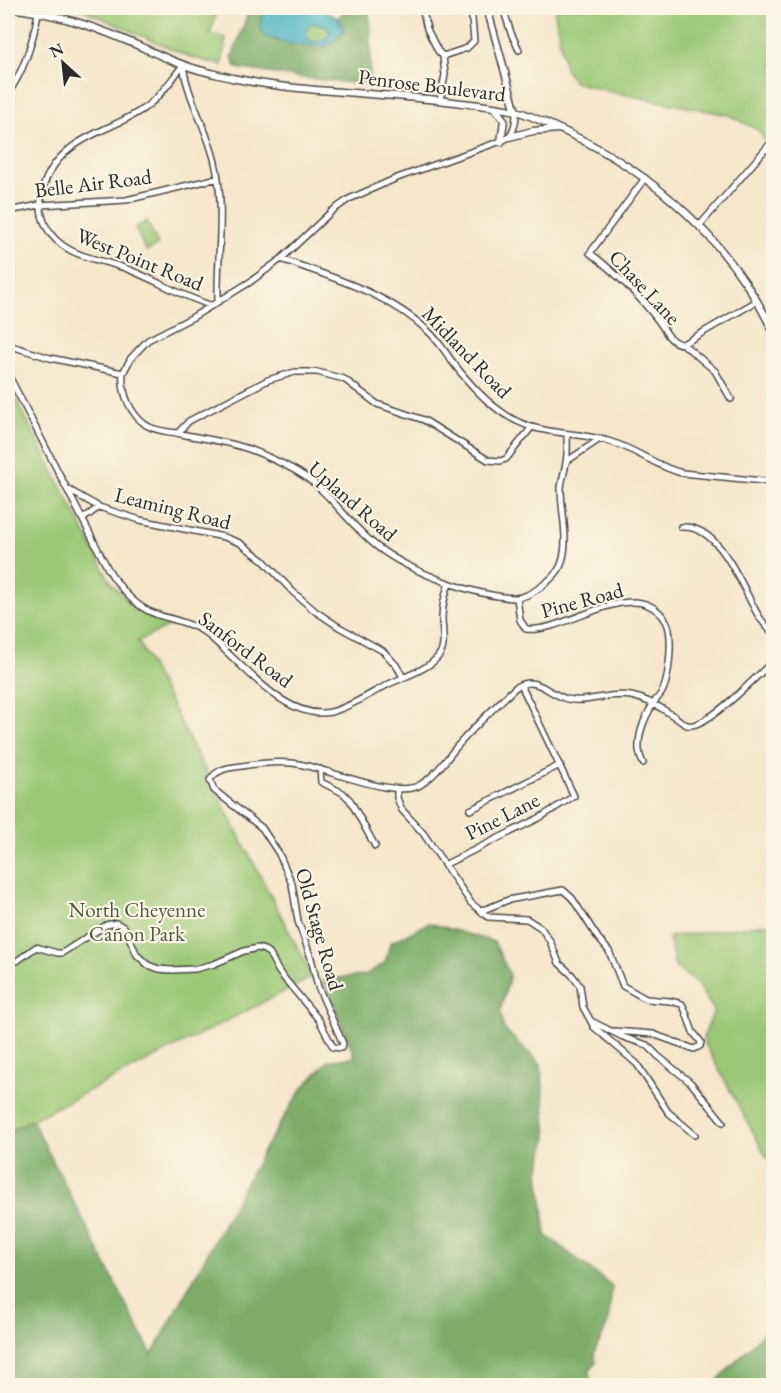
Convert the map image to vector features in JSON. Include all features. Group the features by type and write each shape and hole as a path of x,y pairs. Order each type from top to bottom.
{"street":[{"name":"Penrose Boulevard","path":"8,8 91,26 183,65 262,84 440,100 516,111 560,129 602,150 645,178 700,225 727,258 757,301 774,333"},
{"path":"422,8 427,29 443,56 445,75 440,100"},
{"path":"443,56 467,48 474,41 471,8"},
{"path":"487,8 516,111 516,120 509,138"},
{"path":"503,8 519,50"},
{"path":"8,93 21,71 33,38 38,13"},
{"path":"183,65 185,83 214,157 218,178 218,302"},
{"path":"40,205 44,182 60,157 87,137 145,108 183,65"},
{"path":"495,108 504,120 501,142"},
{"path":"8,345 41,356 123,373 142,345 250,282 281,259 332,211 358,194 509,138 533,131 560,129"},
{"path":"700,225 770,144"},
{"name":"Belle Air Road","path":"8,211 40,205 126,200 218,178"},
{"name":"Chase Lane","path":"645,178 590,253 636,295 671,339 679,344 683,344 757,301"},
{"name":"West Point Road","path":"40,205 49,231 58,242 71,251 124,267 210,305"},
{"name":"Midland Road","path":"281,259 353,285 415,320 431,333 457,368 488,401 505,414 531,428 600,439 620,445 682,473 774,482"},
{"path":"683,344 715,371 731,399"},
{"path":"177,433 189,421 257,386 278,376 305,372 328,373 344,379 377,404 423,420 488,460 506,459 531,428"},
{"name":"Upland Road","path":"123,373 122,380 126,397 139,419 145,424 160,431 242,446 281,463 316,485 379,548 426,574 449,583 517,598"},
{"name":"Sanford Road","path":"8,374 82,519 116,582 127,596 152,613 185,622 200,629 261,684 299,708 314,713 338,710 431,663 442,649 442,608 449,583"},
{"path":"517,598 548,581 559,570 562,563 565,537 561,487 567,461 567,434"},
{"path":"567,461 600,439"},
{"name":"Leaming Road","path":"68,489 99,507 150,522 224,537 240,543 263,560 293,592 315,611 383,651 396,664 403,677"},
{"name":"Leaming Road","path":"82,519 99,507"},
{"path":"681,527 691,526 723,551 736,570 760,619 774,634"},
{"name":"Pine Road","path":"517,598 519,620 523,627 531,629 539,629 619,603 642,603 656,608 669,626 670,642 665,686 654,703 640,734 639,751 643,763"},
{"path":"470,810 560,765 521,685 529,682 558,696 573,700 621,695 654,703 688,725 699,724 717,712 774,660"},
{"name":"Old Stage Road","path":"8,963 17,961 36,947 57,953 68,951 106,925 111,924 125,928 137,955 148,965 159,969 195,969 258,948 273,958 279,972 319,1020 333,1047 341,1048 343,1044 318,987 298,921 292,884 284,864 262,828 214,790 210,780 221,770 269,763 295,763 397,789 417,787 425,782 475,728 521,685"},
{"name":"Pine Lane","path":"444,865 541,818 574,796 560,765"},
{"path":"320,769 321,782 343,793 350,800 375,846"},
{"path":"397,789 399,805 423,833 477,910 488,917 527,919 541,928 550,941 559,963 580,986 583,1007 594,1027 637,1064 668,1112 695,1135"},
{"path":"477,910 486,909 508,900 563,890 572,898 609,951 623,987 646,999 681,1004 686,1010 693,1032 701,1042 698,1048 694,1049 652,1034 614,1031"},
{"path":"590,1020 623,1037 647,1045 691,1083 723,1122"}],"green space":[{"path":"79,8 218,8 210,34 226,38 222,65 190,57"},
{"path":"250,8 273,8 261,19 260,27 266,35 325,47 344,33 337,19 347,8 368,8 371,27 370,85 237,68 232,58"},
{"path":"554,8 773,8 773,144 763,139 758,130 729,115 611,92 574,82 565,69"},
{"path":"314,23 324,25 330,31 326,38 317,42 310,41 306,35 308,26"},
{"path":"147,221 158,245 146,251 135,228"},
{"name":"North Cheyenne Cañon Park","path":"8,383 110,581 139,609 176,623 138,641 313,977 8,1132"},
{"path":"429,923 494,942 510,975 500,1011 504,1029 541,1064 547,1137 539,1172 546,1235 612,1286 608,1324 594,1353 596,1362 589,1372 591,1385 8,1385 8,1132 32,1120 152,1355 266,1146 302,1089 328,1061 355,1057 323,980 365,975 385,963 390,943"},
{"path":"774,923 773,1169 703,1039 714,1010 696,983 675,967 669,937"},
{"path":"773,1323 773,1385 713,1385"}],"water":[{"path":"273,8 325,11 340,22 344,31 325,47 293,45 266,37 260,28 261,21 263,15","holes":["314,23 324,25 330,31 326,38 317,42 310,41 306,34 308,26"]}]}
